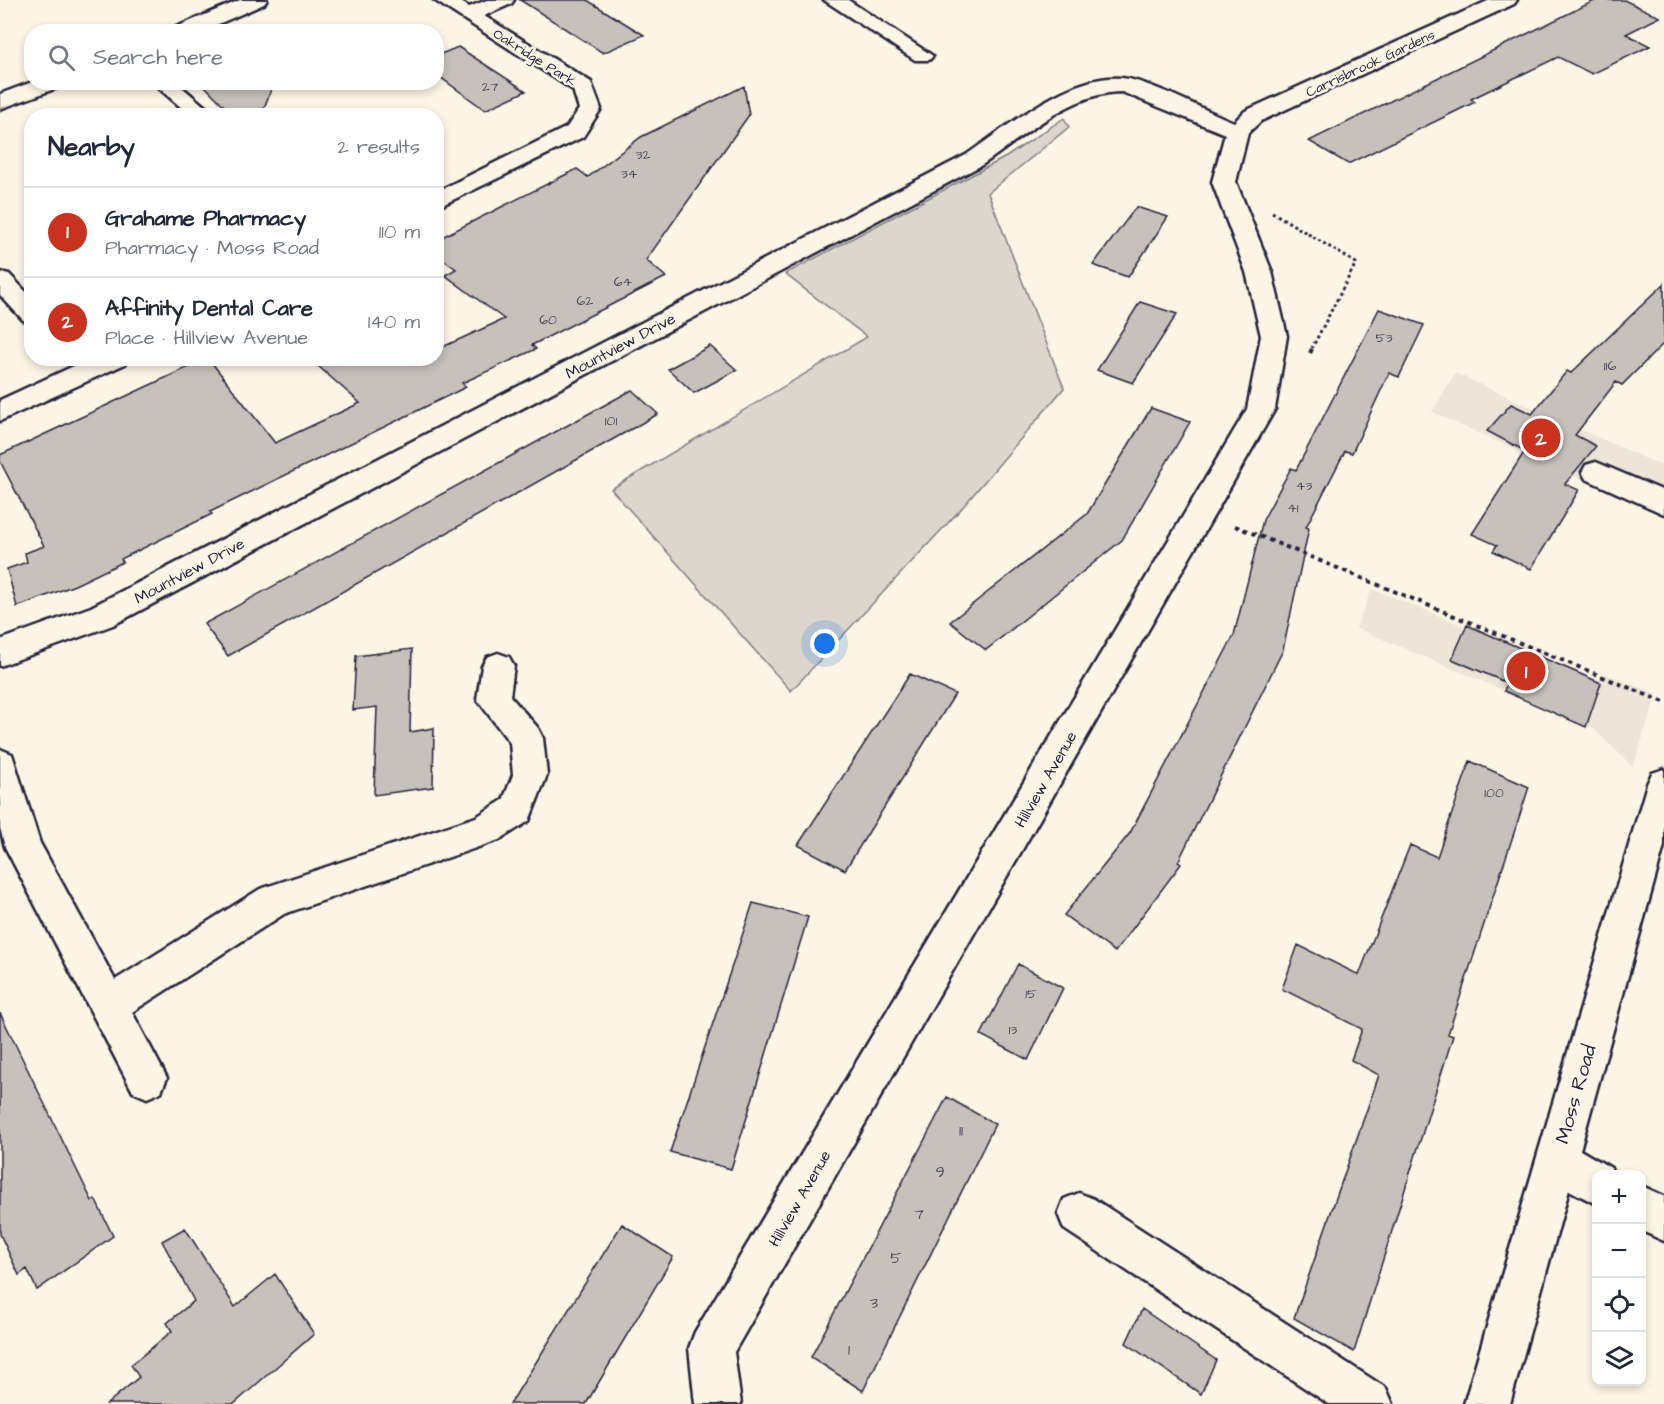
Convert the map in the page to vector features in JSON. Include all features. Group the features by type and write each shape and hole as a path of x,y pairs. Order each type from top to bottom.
{"street":[{"path":"200,24 257,0"},
{"path":"444,0 468,15"},
{"name":"Oakridge Park","path":"468,15 504,0"},
{"path":"834,0 922,56"},
{"name":"Carrisbrook Gardens","path":"1237,131 1253,116 1507,0"},
{"name":"Oakridge Park","path":"444,197 575,132 590,109 583,87 468,15"},
{"name":"Mountview Drive","path":"0,653 30,644 113,610 974,160 1060,102 1102,85 1125,85 1237,131"},
{"path":"0,102 31,90"},
{"path":"172,90 196,108"},
{"path":"1224,182 1237,131"},
{"name":"Hillview Avenue","path":"718,1404 711,1348 1261,409 1274,336 1259,272 1224,182"},
{"path":"0,280 24,306"},
{"path":"0,411 78,366"},
{"path":"1596,472 1664,503"},
{"path":"109,1005 273,901 487,829 517,810 530,775 526,738 494,699 498,666"},
{"path":"0,764 23,847 147,1078"},
{"name":"Moss Road","path":"1487,1404 1664,784"},
{"path":"1556,1159 1592,1181"},
{"path":"1646,1211 1664,1220"},
{"path":"1078,1214 1370,1404"}],"path":[{"path":"1224,182 1356,263 1307,358"},
{"path":"1202,512 1664,702"}],"shaded area":[{"path":"1064,118 1069,127 988,193 1064,388 961,509 791,691 611,489 867,337 785,274 1006,157"},
{"path":"1455,373 1664,467 1664,517 1432,412"},
{"path":"1372,589 1599,680 1606,674 1657,694 1633,767 1593,728 1356,628"}],"building":[{"path":"520,0 587,0 644,35 603,53"},
{"path":"1596,0 1624,0 1660,17 1626,34 1650,46 1592,74 1558,57 1471,99 1475,102 1348,164 1309,141"},
{"path":"458,47 526,91 485,110 444,80 444,53"},
{"path":"744,86 749,115 646,260 666,277 532,345 536,349 462,383 466,387 210,512 212,514 121,559 123,562 75,585 17,607 7,569 27,562 25,553 44,546 0,461 0,455 191,366 214,366 275,443 360,403 318,366 444,366 444,346 504,319 445,275 456,269 444,260 444,236 577,169 588,177 641,137"},
{"path":"209,90 271,90 264,108 226,108"},
{"path":"1136,207 1168,217 1128,277 1093,265"},
{"path":"1664,284 1664,343 1622,385 1616,382 1575,435 1596,446 1565,484 1579,490 1531,569 1493,551 1497,545 1472,534 1525,451 1487,431 1511,404 1532,414 1567,371 1571,373"},
{"path":"1140,302 1177,314 1133,383 1097,370"},
{"path":"1379,309 1424,325 1399,377 1389,373 1352,453 1345,451 1306,527 1309,528 1283,650 1178,862 1181,864 1115,952 1064,915 1130,833 1234,635 1263,520 1291,468 1296,470"},
{"path":"710,346 737,370 694,393 668,369"},
{"path":"632,390 658,414 228,656 204,624"},
{"path":"1151,408 1190,422 1122,540 986,650 950,622 1087,514"},
{"path":"1467,625 1601,683 1586,727 1504,691 1507,683 1452,659"},
{"path":"412,649 410,732 434,728 433,787 374,795 377,707 353,710 356,656"},
{"path":"910,674 955,694 845,870 798,845"},
{"path":"1470,761 1529,787 1448,1034 1453,1036 1354,1352 1294,1318 1379,1075 1351,1060 1362,1029 1282,989 1298,945 1359,975 1410,845 1437,857"},
{"path":"753,903 808,917 731,1169 670,1152"},
{"path":"1018,964 1063,988 1028,1060 981,1035"},
{"path":"0,1013 92,1201 95,1199 113,1236 37,1290 27,1269 19,1275 0,1234"},
{"path":"947,1097 995,1124 863,1391 811,1357"},
{"path":"622,1224 673,1257 586,1404 510,1404"},
{"path":"185,1228 235,1307 275,1274 314,1334 234,1404 107,1404 139,1377 131,1365 172,1331 167,1323 194,1301 162,1241"},
{"path":"1142,1309 1216,1360 1201,1394 1126,1343"}],"place":[{"name":"Affinity Dental Care","path":"1541,438"},
{"name":"Grahame Pharmacy","path":"1526,671"}]}
